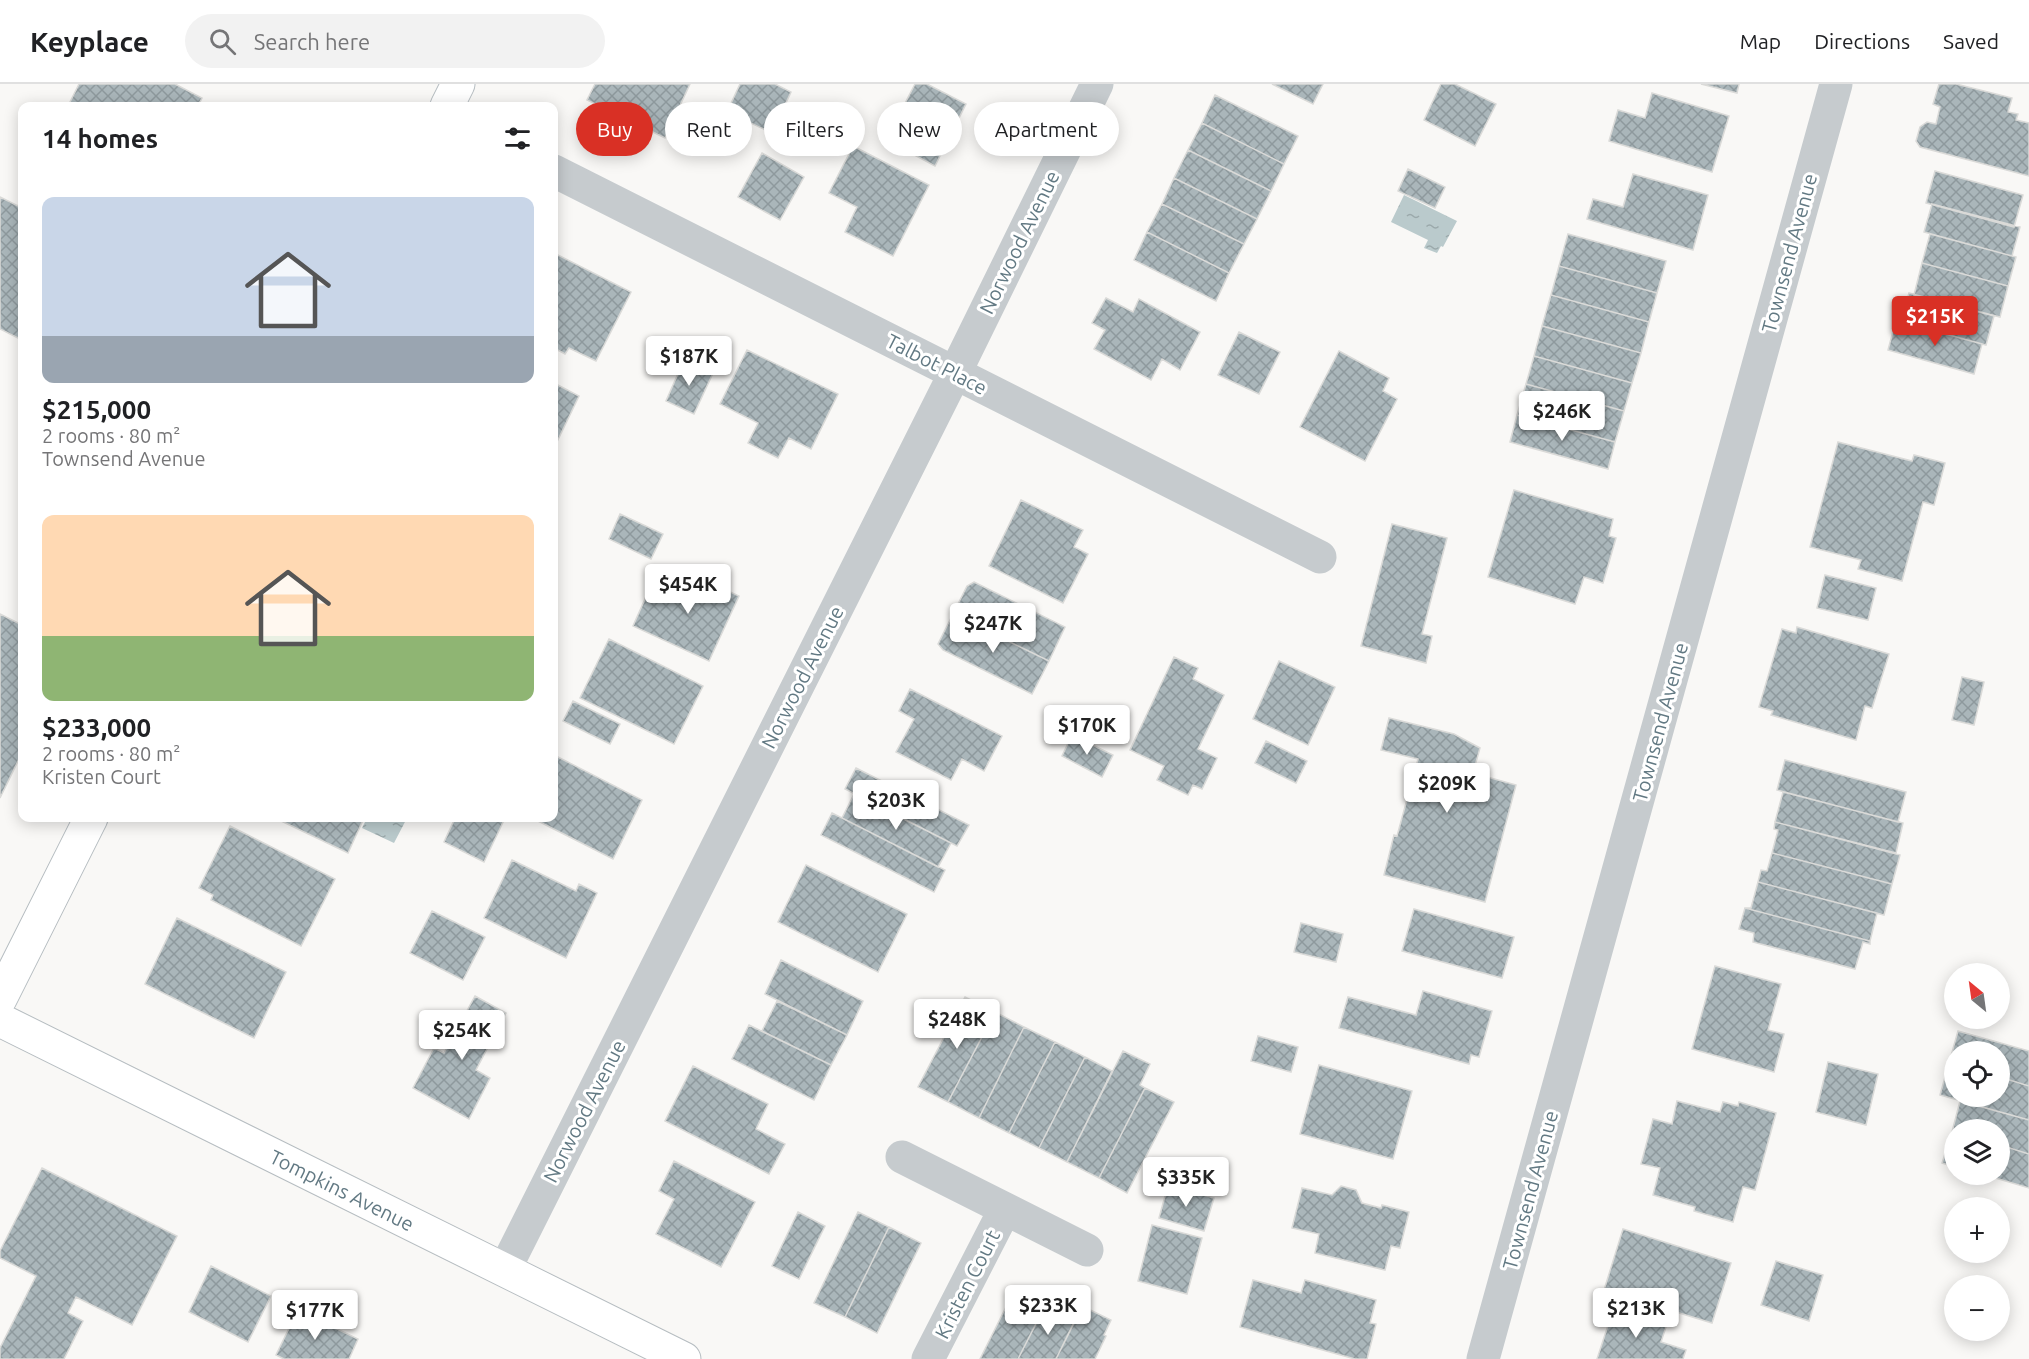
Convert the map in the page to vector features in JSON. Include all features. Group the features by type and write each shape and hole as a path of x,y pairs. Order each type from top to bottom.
{"street":[{"path":"449,102 459,84"},
{"name":"Norwood Avenue","path":"505,1269 955,373 1097,84"},
{"name":"Townsend Avenue","path":"1483,1359 1836,84"},
{"name":"Talbot Place","path":"558,173 1320,557"},
{"path":"0,999 89,822"},
{"name":"Tompkins Avenue","path":"0,1020 684,1359"},
{"name":"Kristen Court","path":"902,1157 1087,1250"},
{"name":"Kristen Court","path":"928,1359 1005,1209"}],"water":[{"path":"1404,195 1457,221 1443,247 1441,246 1437,253 1424,248 1428,240 1391,222"},
{"path":"365,822 405,822 394,843 362,828"}],"building":[{"path":"79,84 175,84 202,98 200,102 70,102"},
{"path":"595,84 690,84 682,102 665,102 665,138 653,132 653,102 591,102 587,100"},
{"path":"740,84 775,84 791,92 786,102 764,102 764,129 752,124 752,102 732,102"},
{"path":"915,84 927,84 966,104 962,112 962,102 906,102"},
{"path":"1272,84 1323,84 1313,104"},
{"path":"1441,84 1455,84 1496,104 1475,146 1424,120"},
{"path":"1701,84 1739,84 1737,93"},
{"path":"1939,84 1956,84 2012,98 2008,112 2018,114 2016,120 2029,123 2029,176 1920,147 1916,141 1920,127 1927,122 1936,124 1940,107 1933,104"},
{"path":"1652,93 1729,116 1712,172 1609,141 1618,110 1645,118"},
{"path":"1215,95 1298,136 1284,164 1202,123"},
{"path":"1202,123 1284,164 1271,191 1188,150"},
{"path":"1188,150 1271,191 1257,219 1174,178"},
{"path":"865,152 929,185 893,256 845,232 857,207 829,193 848,156 865,156"},
{"path":"762,153 804,177 780,220 738,197"},
{"path":"916,156 940,156 935,166"},
{"path":"1408,169 1445,187 1435,208 1398,191"},
{"path":"1935,171 2023,195 2014,227 1926,203"},
{"path":"1633,174 1708,195 1693,250 1587,219 1593,199 1623,207"},
{"path":"1174,178 1257,219 1244,244 1162,204"},
{"path":"0,197 18,206 18,338 0,329"},
{"path":"1162,204 1244,244 1229,273 1147,232"},
{"path":"1932,204 2020,227 2012,256 1924,232"},
{"path":"1147,232 1229,273 1216,301 1134,260"},
{"path":"1568,234 1666,261 1657,293 1559,266"},
{"path":"1930,234 2016,257 2008,286 1922,263"},
{"path":"558,255 631,292 596,361 569,348 565,354 558,350"},
{"path":"1922,263 2008,286 2000,317 1914,295"},
{"path":"1559,266 1657,293 1649,322 1551,295"},
{"path":"1909,293 1994,316 1986,345 1901,322"},
{"path":"1551,295 1649,322 1641,353 1542,326"},
{"path":"1106,298 1133,312 1139,299 1200,332 1180,370 1162,359 1151,380 1094,349 1105,330 1092,323"},
{"path":"1896,320 1982,344 1974,374 1888,350"},
{"path":"1542,326 1641,353 1632,383 1534,356"},
{"path":"1239,332 1280,352 1259,394 1218,375"},
{"path":"747,350 838,394 811,449 789,438 778,458 748,443 758,423 720,404"},
{"path":"1339,351 1389,378 1383,391 1397,399 1365,461 1300,427"},
{"path":"1534,356 1632,383 1624,411 1526,384"},
{"path":"684,360 713,373 694,414 666,401"},
{"path":"1526,384 1624,411 1615,442 1517,415"},
{"path":"558,385 579,396 558,440"},
{"path":"1517,415 1615,442 1608,469 1510,442"},
{"path":"1838,442 1912,461 1914,455 1945,463 1934,505 1923,502 1902,581 1858,569 1861,560 1810,547"},
{"path":"1514,490 1613,519 1609,536 1616,538 1603,583 1584,577 1575,604 1488,577"},
{"path":"1021,500 1083,530 1074,547 1088,554 1063,603 989,566"},
{"path":"620,514 663,534 651,559 609,539"},
{"path":"1392,524 1447,538 1422,634 1432,636 1426,663 1361,646"},
{"path":"692,574 739,596 709,661 633,626 653,581 683,595"},
{"path":"1825,575 1876,588 1868,620 1817,608"},
{"path":"974,582 1065,627 1049,661 953,614 967,586"},
{"path":"0,614 18,623 18,761 0,798"},
{"path":"953,614 1049,661 1032,694 943,650 938,644"},
{"path":"1797,627 1889,654 1872,708 1865,706 1856,740 1771,715 1773,711 1759,707 1782,629 1796,633"},
{"path":"609,639 703,686 674,744 580,698"},
{"path":"1174,657 1198,668 1193,679 1224,695 1198,749 1217,758 1202,789 1193,785 1188,795 1157,780 1164,766 1130,750"},
{"path":"1279,661 1335,687 1308,745 1253,719"},
{"path":"1962,677 1984,682 1974,725 1952,720"},
{"path":"910,689 1002,736 984,771 962,759 951,780 896,752 914,719 899,711"},
{"path":"573,701 620,724 610,744 563,721"},
{"path":"1389,718 1454,734 1480,748 1473,773 1516,785 1485,902 1384,875 1418,759 1381,750"},
{"path":"1072,735 1113,755 1102,777 1062,756"},
{"path":"1266,741 1307,761 1296,783 1255,763"},
{"path":"558,757 642,800 613,859 540,822 558,822"},
{"path":"1785,760 1906,792 1898,822 1777,790"},
{"path":"856,768 969,825 957,846 845,789"},
{"path":"1783,792 1903,823 1896,853 1775,822"},
{"path":"854,794 951,843 938,867 842,818"},
{"path":"832,813 945,870 934,892 821,835"},
{"path":"283,822 362,822 348,853"},
{"path":"453,822 503,822 484,862 444,842"},
{"path":"1775,822 1900,855 1892,884 1772,853 1778,830 1774,829"},
{"path":"230,826 335,879 301,946 211,900 213,895 199,888"},
{"path":"1772,853 1892,884 1884,915 1758,882 1761,870 1767,871"},
{"path":"512,860 576,891 579,884 597,893 566,958 484,918"},
{"path":"806,865 907,914 878,972 778,922"},
{"path":"1758,882 1877,913 1870,941 1745,908 1751,908"},
{"path":"1745,908 1870,941 1870,944 1863,942 1855,969 1753,942 1754,933 1739,929"},
{"path":"1414,909 1514,937 1502,978 1402,951"},
{"path":"432,911 485,937 463,980 410,953"},
{"path":"177,918 286,972 254,1038 145,984"},
{"path":"1301,923 1343,934 1336,962 1294,952"},
{"path":"781,960 863,1001 847,1035 765,994"},
{"path":"1715,966 1781,984 1768,1030 1784,1034 1774,1072 1692,1049"},
{"path":"1423,991 1492,1011 1479,1057 1471,1055 1469,1064 1339,1028 1348,997 1416,1015"},
{"path":"475,996 506,1013 476,1070 490,1078 469,1119 413,1088 434,1048 444,1053"},
{"path":"965,997 995,1012 948,1102 918,1087"},
{"path":"777,1001 847,1035 831,1065 762,1031"},
{"path":"995,1012 1024,1027 979,1118 948,1102"},
{"path":"749,1025 831,1065 814,1100 732,1059"},
{"path":"1024,1027 1055,1042 1009,1133 979,1118"},
{"path":"1958,1031 1994,1041 1955,1041"},
{"path":"1258,1036 1298,1047 1291,1072 1251,1061"},
{"path":"1055,1042 1085,1057 1039,1148 1009,1133"},
{"path":"2010,1046 2029,1051 2029,1086 2010,1080"},
{"path":"1123,1051 1150,1064 1140,1085 1145,1088 1099,1178 1067,1162"},
{"path":"1085,1057 1112,1071 1067,1162 1039,1148"},
{"path":"1828,1062 1878,1074 1866,1125 1816,1112"},
{"path":"1319,1065 1412,1091 1393,1159 1300,1134"},
{"path":"693,1066 768,1104 756,1129 785,1144 769,1174 665,1121"},
{"path":"2010,1080 2029,1086 2029,1120 1983,1107 2010,1107"},
{"path":"1944,1081 1944,1096 1940,1095"},
{"path":"1145,1088 1174,1102 1127,1193 1099,1178"},
{"path":"1677,1101 1720,1112 1723,1102 1738,1106 1739,1102 1776,1113 1755,1190 1743,1187 1733,1222 1694,1211 1695,1207 1653,1195 1660,1168 1641,1164 1653,1119 1672,1124"},
{"path":"1958,1107 1982,1107 2029,1120 2029,1154 2010,1148 2010,1119 1955,1119"},
{"path":"2010,1148 2029,1154 2029,1188 2010,1182"},
{"path":"674,1161 755,1202 721,1267 656,1234 674,1199 659,1191"},
{"path":"42,1168 177,1236 132,1325 76,1297 68,1313 83,1321 64,1359 0,1359 0,1348 36,1276 0,1258 0,1251"},
{"path":"1168,1185 1214,1198 1204,1231 1159,1218"},
{"path":"1341,1186 1356,1190 1362,1203 1409,1212 1400,1248 1391,1246 1385,1270 1315,1253 1319,1234 1292,1228 1302,1188 1332,1195"},
{"path":"798,1212 825,1226 799,1279 772,1266"},
{"path":"858,1212 889,1227 845,1317 814,1303"},
{"path":"1152,1225 1202,1238 1187,1294 1138,1281"},
{"path":"889,1227 921,1243 877,1333 845,1317"},
{"path":"1623,1229 1731,1263 1712,1323 1604,1290"},
{"path":"1776,1261 1823,1275 1809,1321 1761,1305"},
{"path":"211,1266 271,1296 248,1342 189,1312"},
{"path":"1253,1280 1301,1293 1305,1280 1376,1300 1370,1323 1376,1324 1367,1359 1355,1359 1240,1327"},
{"path":"1014,1291 1045,1306 1018,1359 980,1359"},
{"path":"1045,1306 1075,1321 1056,1359 1018,1359"},
{"path":"1082,1306 1111,1320 1095,1359 1056,1359"},
{"path":"1614,1307 1667,1324 1661,1342 1686,1350 1683,1359 1597,1359"},
{"path":"298,1310 358,1339 349,1359 284,1359 276,1355"}]}
